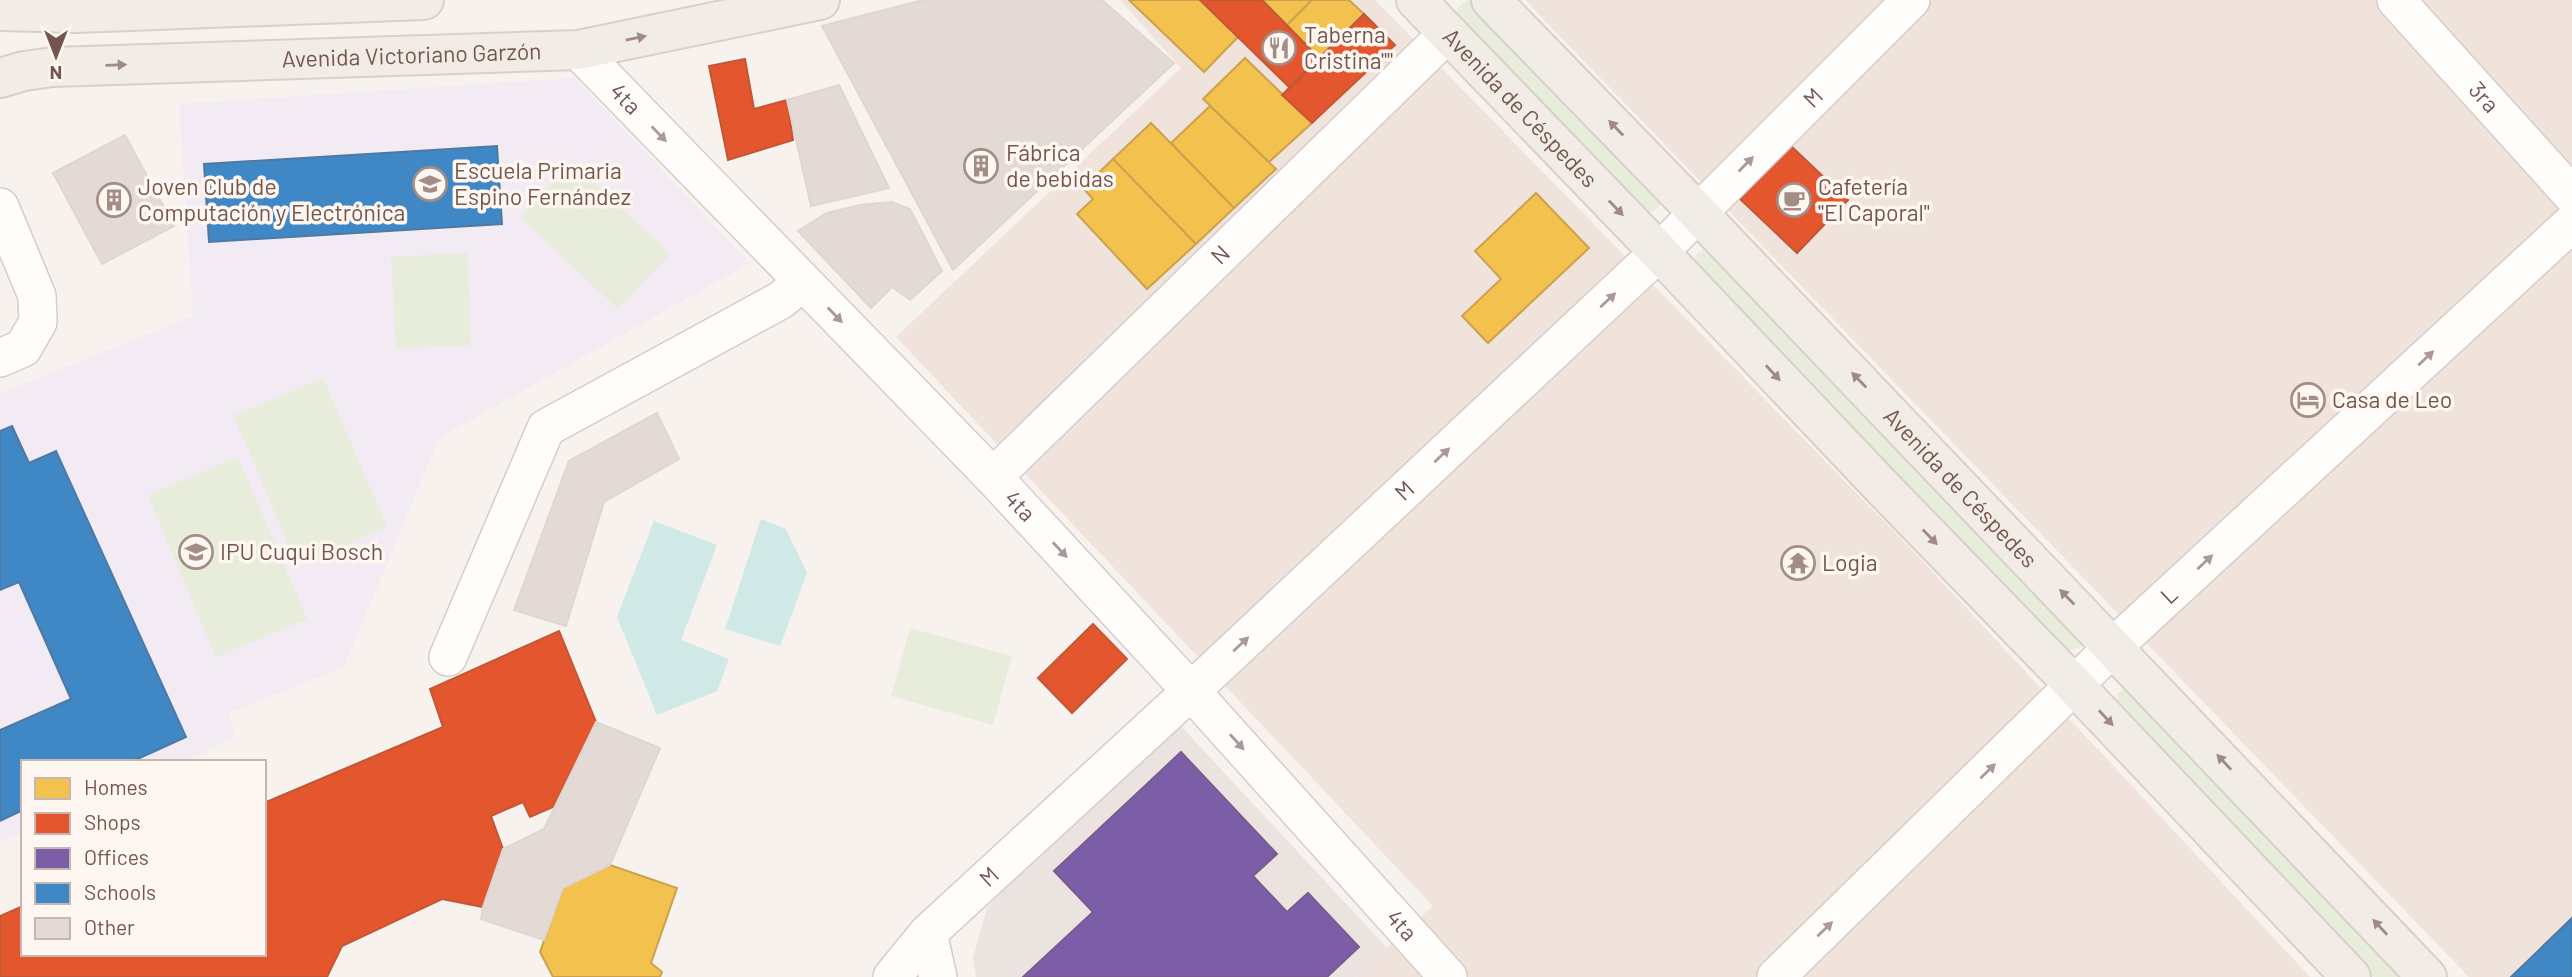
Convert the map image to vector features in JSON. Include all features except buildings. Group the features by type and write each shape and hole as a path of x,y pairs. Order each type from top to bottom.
{"main road":[{"name":"Avenida Victoriano Garzón","path":"0,78 54,67 578,50 820,0"},
{"name":"Avenida de Céspedes","path":"1416,0 2076,686 2351,977"},
{"name":"Avenida de Céspedes","path":"1491,0 2114,646 2427,977"},
{"path":"0,11 77,13 407,1"}],"street":[{"path":"0,11 1,0"},
{"name":"M","path":"892,977 928,933 1191,691 1659,252 1911,0"},
{"name":"3ra","path":"2396,0 2572,195"},
{"name":"N","path":"993,477 1448,33"},
{"name":"4ta","path":"578,50 993,477 1191,691 1448,977"},
{"path":"0,207 37,296 38,322 23,348 0,358"},
{"name":"L","path":"1776,977 2114,646 2572,223"},
{"path":"448,657 546,428 781,300 802,282"},
{"path":"928,933 938,977"}],"shaded area":[{"path":"1120,0 1375,0 1914,552 2310,977 1355,977 1433,906 896,337 1181,68"},
{"path":"1525,0 2572,0 2572,977 2469,977"},
{"path":"575,78 750,263 439,438 344,667 228,713 236,737 185,760 21,760 21,833 0,842 0,393 193,316 179,104"},
{"path":"1178,723 1387,948 1355,977 976,977 973,958 987,908 1030,859"}],"green space":[{"path":"1467,0 1476,1 1662,201 1657,209 1643,212 1457,18 1457,9"},
{"path":"573,162 670,254 618,309 520,217"},
{"path":"1706,247 2084,641 2079,648 2066,651 1695,265 1695,256"},
{"path":"467,253 471,345 396,349 391,257"},
{"path":"323,378 387,527 297,565 234,416"},
{"path":"238,457 307,619 216,657 148,495"},
{"path":"910,628 1012,656 993,725 891,696"},
{"path":"2127,686 2412,977 2373,977 2119,708 2117,694"}],"water":[{"path":"761,519 786,529 807,573 780,646 725,629"},
{"path":"654,521 717,545 681,640 729,659 717,691 657,715 617,617"}],"place":[{"name":"Taberna Cristina\"\"","path":"1279,48"},
{"name":"Fábrica de bebidas","path":"981,166"},
{"name":"Escuela Primaria Espino Fernández","path":"430,184"},
{"name":"Joven Club de Computación y Electrónica","path":"114,200"},
{"name":"Cafetería \"El Caporal\"","path":"1794,200"},
{"name":"Casa de Leo","path":"2308,400"},
{"name":"IPU Cuqui Bosch","path":"196,552"},
{"name":"Logia","path":"1798,563"}]}
